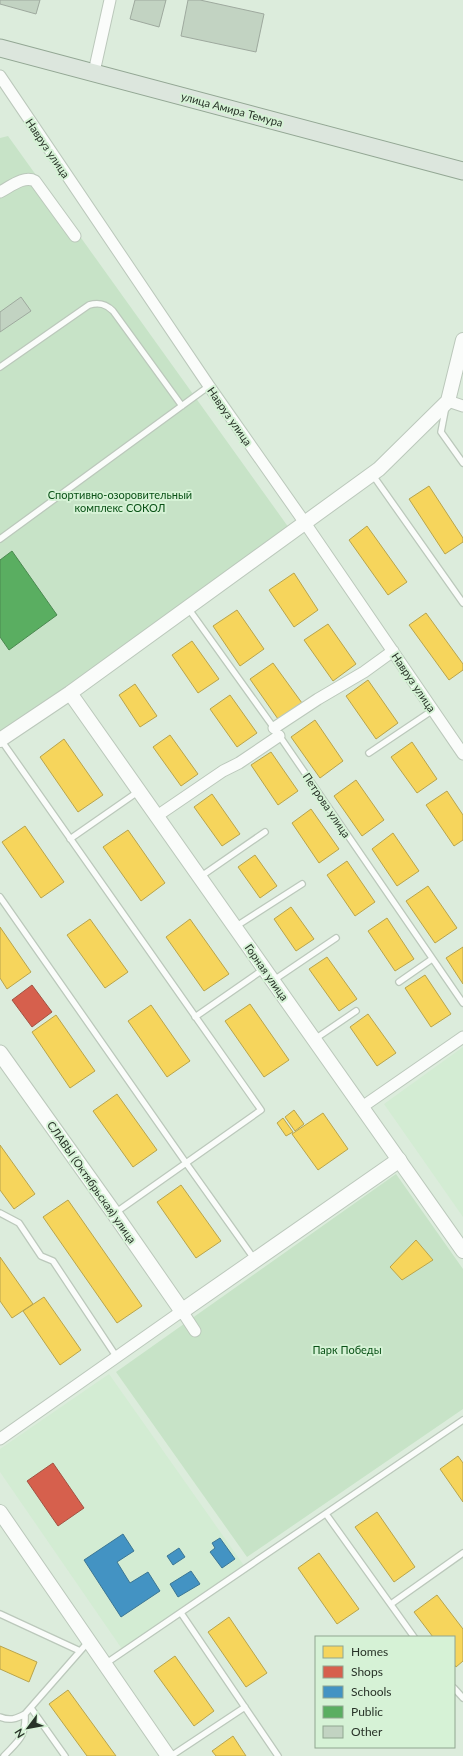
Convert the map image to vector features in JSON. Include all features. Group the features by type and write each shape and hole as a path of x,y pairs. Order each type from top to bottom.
{"main road":[{"name":"улица Амира Темура","path":"0,48 463,171"},
{"name":"СЛАВЫ (Октябрьская) улица","path":"0,1053 182,1311"},
{"path":"182,1311 399,1160"}],"street":[{"path":"94,72 110,0"},
{"name":"Навруз улица","path":"1,79 209,386 463,754"},
{"path":"0,192 25,179 30,178 36,181 75,236"},
{"path":"0,740 70,693 372,474 448,401 463,340"},
{"path":"448,401 463,406"},
{"path":"157,816 223,771 239,763 318,699 364,672 393,651"},
{"name":"Горная улица","path":"70,693 463,1251"},
{"path":"362,1107 463,1038"},
{"path":"2,1434 182,1311 195,1331"},
{"path":"0,1512 85,1646 105,1664 168,1756"}],"lane":[{"path":"0,367 89,304 105,304 113,311 182,406"},
{"path":"0,539 209,386"},
{"path":"448,401 441,432 463,463"},
{"path":"372,474 463,603"},
{"name":"Петрова улица","path":"188,608 277,732 463,1003"},
{"path":"369,753 433,710"},
{"path":"0,740 261,1110 114,1213"},
{"path":"70,839 139,790"},
{"path":"200,877 265,832"},
{"path":"235,927 302,884"},
{"path":"0,897 255,1260"},
{"path":"273,981 336,938"},
{"path":"399,982 432,959"},
{"path":"195,1017 264,969"},
{"path":"314,1039 356,1011"},
{"path":"0,1213 19,1223 41,1256 53,1261 116,1356"},
{"path":"105,1664 463,1420"},
{"path":"326,1514 413,1636"},
{"path":"390,1604 463,1553"},
{"path":"181,1613 278,1756"},
{"path":"0,1614 85,1646 25,1714 16,1719 8,1720 0,1717"},
{"path":"455,1689 463,1698"},
{"path":"171,1756 245,1706"},
{"path":"31,1708 65,1756"},
{"path":"4,1756 19,1741 26,1728 25,1714"}],"shaded area":[{"path":"463,1047 463,1217 384,1104"},
{"path":"109,1374 245,1567 122,1649 0,1472 0,1449"}],"green space":[{"name":"Спортивно-озоровительный комплекс СОКОЛ","path":"8,136 289,528 29,714 0,733 0,138"},
{"name":"Парк Победы","path":"396,1174 463,1269 463,1409 247,1557 116,1372"}],"building: Homes":[{"path":"429,486 463,538 463,542 445,554 409,499"},
{"path":"367,526 407,582 388,595 349,540"},
{"path":"294,573 318,610 294,627 269,590"},
{"path":"237,610 264,649 240,666 213,626"},
{"path":"426,613 463,664 463,670 449,680 409,625"},
{"path":"328,624 356,664 333,681 304,640"},
{"path":"192,641 219,679 198,693 172,655"},
{"path":"273,663 302,703 278,719 250,679"},
{"path":"368,680 398,723 376,739 346,696"},
{"path":"135,684 157,716 140,727 119,695"},
{"path":"230,695 257,733 237,747 210,709"},
{"path":"315,720 343,761 320,778 291,737"},
{"path":"170,735 198,774 181,786 153,747"},
{"path":"64,739 103,795 78,812 40,757"},
{"path":"412,742 437,779 417,793 391,757"},
{"path":"271,752 298,791 278,805 251,765"},
{"path":"356,780 384,820 362,836 334,796"},
{"path":"447,791 463,815 463,840 454,846 426,805"},
{"path":"212,794 240,834 222,846 194,807"},
{"path":"311,809 339,849 319,863 292,823"},
{"path":"25,826 64,882 41,898 2,842"},
{"path":"128,830 165,883 141,901 103,847"},
{"path":"393,833 419,871 397,886 372,849"},
{"path":"255,855 277,886 260,898 238,867"},
{"path":"347,861 375,902 355,916 327,875"},
{"path":"428,886 457,928 435,943 406,901"},
{"path":"291,907 314,939 296,951 274,919"},
{"path":"387,918 414,959 395,971 368,931"},
{"path":"90,919 128,972 105,988 67,935"},
{"path":"190,919 229,974 204,991 166,937"},
{"path":"0,927 31,972 7,989 0,978"},
{"path":"463,947 463,984 446,958"},
{"path":"327,957 357,999 339,1011 309,969"},
{"path":"425,975 451,1014 431,1027 405,988"},
{"path":"250,1004 289,1060 264,1077 225,1021"},
{"path":"151,1005 190,1061 167,1077 128,1021"},
{"path":"368,1014 396,1053 377,1066 350,1027"},
{"path":"56,1015 95,1071 70,1088 32,1032"},
{"path":"117,1094 157,1150 133,1167 93,1111"},
{"path":"294,1110 304,1124 295,1131 285,1117"},
{"path":"323,1113 348,1149 318,1170 292,1134"},
{"path":"283,1118 293,1132 286,1136 277,1123"},
{"path":"0,1145 35,1194 14,1209 0,1190"},
{"path":"181,1185 221,1241 196,1258 157,1202"},
{"path":"68,1200 142,1306 117,1323 43,1217"},
{"path":"416,1240 433,1260 402,1280 390,1267"},
{"path":"0,1257 33,1304 12,1318 0,1301"},
{"path":"44,1297 81,1350 60,1365 23,1311"},
{"path":"458,1456 463,1463 463,1502 440,1469"},
{"path":"377,1512 415,1567 394,1582 355,1527"},
{"path":"319,1553 359,1609 337,1624 298,1568"},
{"path":"437,1595 463,1629 463,1661 456,1667 455,1636 432,1636 414,1612"},
{"path":"229,1617 267,1673 246,1687 208,1632"},
{"path":"0,1646 37,1662 29,1682 0,1669"},
{"path":"175,1656 214,1711 194,1726 154,1671"},
{"path":"68,1690 116,1756 87,1756 49,1704"},
{"path":"233,1736 246,1756 216,1756 212,1751"}],"building: Shops":[{"path":"32,985 52,1012 32,1027 12,1000"},
{"path":"53,1463 84,1508 58,1526 27,1481"}],"building: Schools":[{"path":"123,1534 134,1551 117,1562 130,1583 148,1572 160,1591 121,1617 84,1560"},
{"path":"220,1538 235,1559 222,1568 210,1552 215,1548 212,1543"},
{"path":"179,1548 185,1557 173,1565 167,1556"},
{"path":"191,1571 200,1584 178,1597 170,1584"}],"building: Public":[{"path":"12,551 57,615 9,650 0,637 0,560"}],"building: Other":[{"path":"0,0 40,0 36,14 0,4"},
{"path":"135,0 166,0 159,27 130,19"},
{"path":"188,0 200,0 264,14 256,52 181,36"},
{"path":"21,297 31,311 0,332 0,312"}]}
